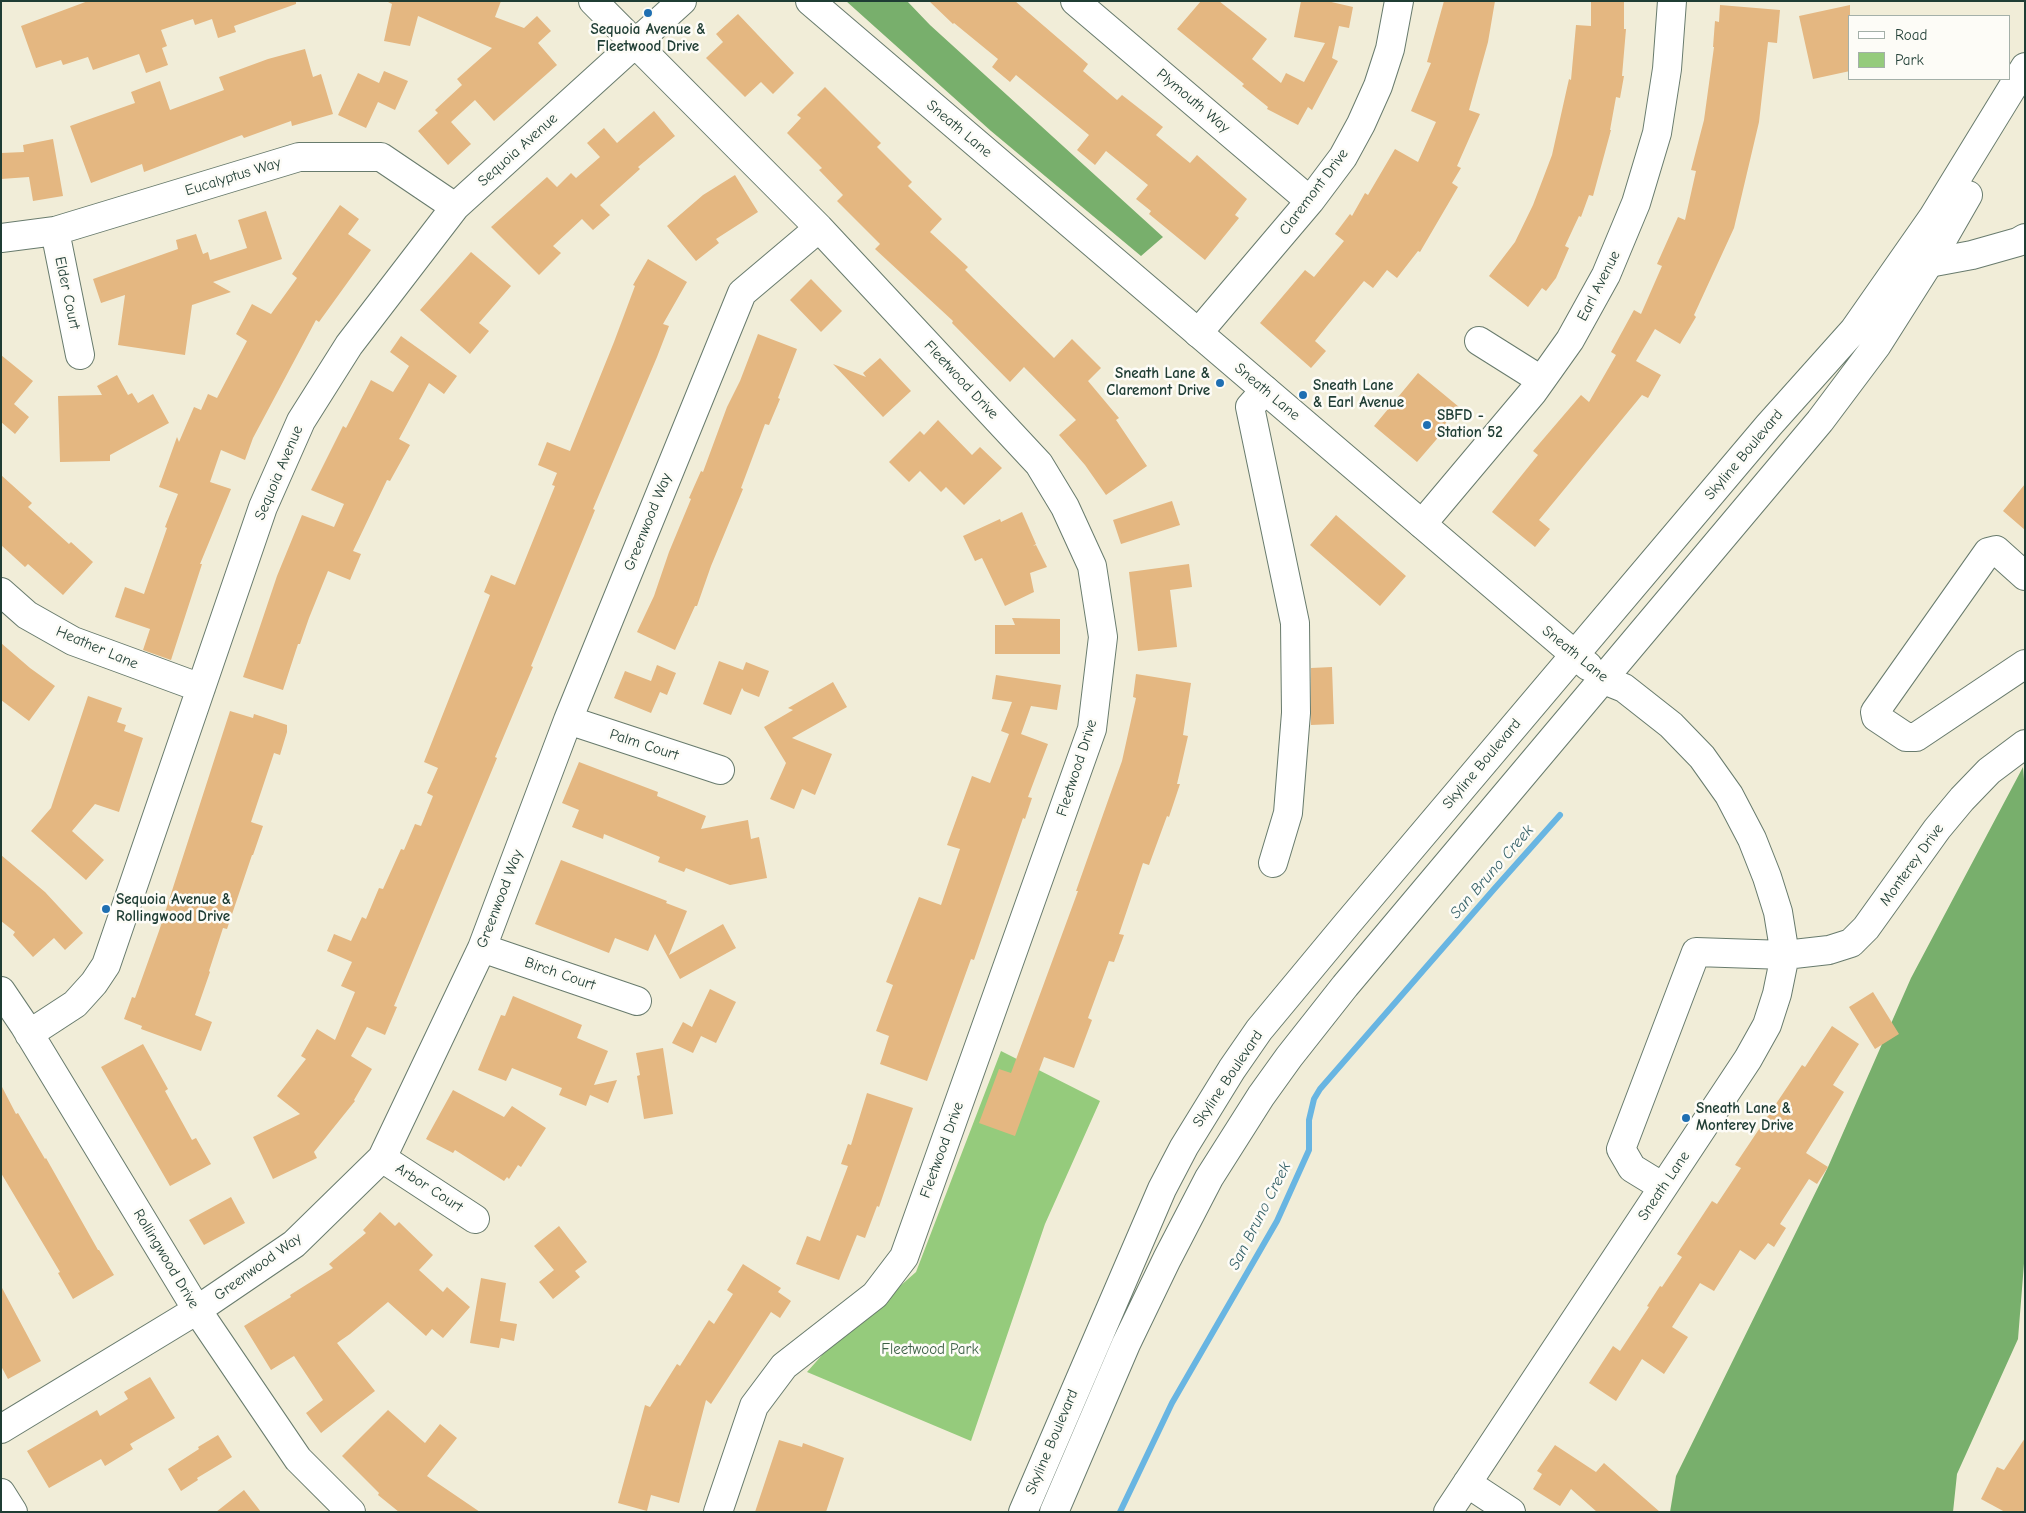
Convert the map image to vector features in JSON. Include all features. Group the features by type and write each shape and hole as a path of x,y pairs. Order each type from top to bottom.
{"street":[{"name":"Fleetwood Drive","path":"593,1 819,228 1039,464 1065,508 1092,566 1103,637 1092,729 904,1258 874,1296 784,1366 754,1406 718,1512"},
{"name":"Sequoia Avenue","path":"29,1034 75,1004 94,983 106,965 263,507 301,421 349,345 455,207 682,1"},
{"name":"Sneath Lane","path":"810,1 1574,655 1604,680 1624,688 1671,725 1702,757 1729,795 1752,839 1778,912 1785,955 1777,994 1767,1025 1748,1059 1448,1512"},
{"name":"Plymouth Way","path":"1076,1 1310,201"},
{"name":"Claremont Drive","path":"1198,333 1310,201 1343,157 1370,105 1390,49 1399,1"},
{"name":"Earl Avenue","path":"1422,524 1514,415 1570,340 1595,297 1617,251 1636,203 1651,155 1662,105 1670,49 1672,1"},
{"name":"Skyline Boulevard","path":"1023,1512 1162,1189 1184,1147 1222,1084 1259,1030 1769,425 1854,330 1934,218 2025,67"},
{"name":"Skyline Boulevard","path":"1054,1512 1126,1344 1166,1259 1209,1178 1252,1108 1327,1008 1820,421 1872,352 1929,263 2025,90"},
{"name":"Eucalyptus Way","path":"1,238 55,231 299,157 381,156 455,207"},
{"name":"Greenwood Way","path":"1,1429 197,1310 294,1244 382,1158 482,948 568,720 742,293 819,228"},
{"name":"Elder Court","path":"55,231 80,355"},
{"path":"1929,263 1972,255 2018,242 2025,238"},
{"path":"1479,341 1541,380"},
{"path":"1265,390 1250,407 1295,623 1296,713 1288,813 1273,863"},
{"path":"2025,576 1996,550 1988,552 1875,712 1876,717 1906,737 1916,737 2025,664"},
{"name":"Heather Lane","path":"1,592 26,615 73,641 201,688"},
{"name":"Palm Court","path":"568,720 720,770"},
{"name":"Monterey Drive","path":"1663,1187 1632,1168 1621,1149 1696,952 1785,955 1829,950 1851,943 1866,928 1937,829 1962,799 1989,771 2025,744"},
{"name":"Birch Court","path":"482,948 637,1001"},
{"name":"Rollingwood Drive","path":"1,991 197,1310 298,1459 351,1512"},
{"name":"Arbor Court","path":"382,1158 475,1219"},
{"path":"1467,1483 1511,1512"},
{"path":"1,1492 13,1512"}],"green space":[{"path":"846,1 907,1 930,25 1163,237 1141,256 991,131"},
{"path":"2023,767 2025,791 2025,1251 2018,1339 1957,1474 1953,1512 1670,1512 1676,1476 1828,1167 1911,978"},
{"name":"Fleetwood Park","path":"1001,1051 1100,1101 1045,1224 971,1441 807,1372 823,1354 916,1272"}],"building":[{"path":"88,1 296,1 296,4 234,26 236,32 218,38 212,19 195,25 193,19 161,30 167,46 162,48 168,65 146,73 139,54 93,70 88,57 63,65 61,60 36,68 21,26"},
{"path":"386,1 501,1 495,17 524,28 537,16 551,31 538,43 557,65 494,121 475,100 451,122 471,144 448,165 418,131 438,113 435,110 462,85 457,79 492,48 418,16 410,46 384,41 392,4"},
{"path":"929,1 1015,1 1088,64 1083,71 1117,100 1122,95 1163,127 1156,135 1190,163 1197,155 1247,199 1235,215 1239,218 1205,260 1149,214 1151,211 1136,199 1148,185 1106,151 1095,165 1077,150 1089,135 1016,75 1010,82 992,67 998,59 953,24"},
{"path":"1201,1 1219,1 1267,39 1252,59 1281,83 1286,73 1304,82 1325,43 1294,37 1301,1 1327,1 1353,7 1349,28 1339,26 1332,58 1338,61 1312,110 1308,107 1298,125 1267,109 1268,107 1242,86 1244,84 1177,29"},
{"path":"1444,1 1495,1 1488,42 1469,110 1480,114 1457,166 1461,168 1452,183 1458,187 1420,252 1418,251 1397,278 1387,270 1373,288 1364,281 1327,326 1315,341 1326,351 1311,368 1260,323 1305,270 1314,277 1344,241 1335,234 1350,214 1352,216 1365,193 1368,195 1395,149 1418,162 1436,122 1411,111 1431,63 1427,62"},
{"path":"1591,1 1624,1 1624,29 1626,29 1622,76 1624,76 1620,98 1616,97 1611,130 1593,196 1589,195 1581,217 1579,216 1565,246 1569,248 1556,278 1546,291 1542,288 1528,307 1489,276 1515,242 1533,205 1552,155 1569,79 1571,80 1576,25 1591,26"},
{"path":"1720,5 1780,10 1777,43 1768,42 1759,122 1734,228 1694,315 1696,317 1680,344 1655,329 1636,361 1661,375 1648,398 1642,395 1539,520 1550,529 1535,547 1492,512 1538,455 1533,451 1581,395 1589,402 1616,355 1611,352 1634,310 1641,314 1662,266 1657,264 1678,217 1685,220 1696,171 1691,170 1704,120 1714,47 1715,21 1719,22"},
{"path":"1850,5 1850,15 1848,15 1848,71 1813,79 1799,16"},
{"path":"738,14 794,73 773,94 761,82 745,97 706,58 723,42 716,34"},
{"path":"305,49 313,77 321,74 333,114 292,126 291,121 244,138 242,135 144,172 142,164 91,183 70,126 135,103 131,92 160,81 170,110 224,90 219,77 268,59"},
{"path":"384,71 408,81 395,110 378,102 366,128 338,115 358,73 379,83"},
{"path":"825,87 881,143 877,147 912,182 908,186 942,219 930,232 968,267 965,270 1054,358 1072,339 1101,368 1088,381 1119,418 1116,420 1147,466 1106,495 1085,465 1059,435 1076,420 1024,367 1010,382 952,323 953,321 875,249 880,244 837,201 843,195 819,170 822,168 787,133 801,118 797,115"},
{"path":"654,111 675,136 638,167 640,169 600,205 610,215 593,230 582,219 553,246 561,253 539,275 491,227 547,177 557,187 571,173 576,178 600,157 587,143 604,128 617,143"},
{"path":"53,139 63,196 33,201 29,177 1,179 1,153 24,152 23,145"},
{"path":"735,175 758,212 716,239 719,243 696,261 667,226 703,195"},
{"path":"340,205 359,219 348,234 371,250 319,322 316,320 253,438 245,460 221,450 210,482 231,489 200,564 202,564 171,660 143,650 150,629 115,617 125,587 144,594 167,528 165,527 178,494 159,487 177,437 179,442 194,407 201,410 208,394 217,398 247,341 236,334 252,304 271,314 297,278 292,274"},
{"path":"266,211 282,259 213,282 231,292 192,305 185,355 118,345 125,295 101,303 93,279 178,249 176,240 196,234 203,254 208,252 210,260 247,248 238,220"},
{"path":"471,252 511,286 479,323 489,331 470,354 420,310"},
{"path":"648,259 687,282 663,324 669,326 657,357 593,509 595,510 531,666 533,667 394,1006 397,1007 385,1035 367,1027 351,1056 372,1069 355,1101 314,1152 317,1158 273,1179 253,1137 300,1114 277,1096 306,1059 301,1056 317,1029 335,1040 355,992 341,986 352,962 327,951 334,934 351,941 362,917 366,919 379,888 383,889 401,849 404,850 415,824 421,826 433,796 427,793 438,768 424,762 490,595 484,592 491,575 515,585 555,486 552,485 557,473 538,465 547,442 570,451 614,342 635,286 633,285"},
{"path":"811,279 842,311 821,332 790,300"},
{"path":"758,334 797,349 769,425 765,424 741,488 743,489 711,566 697,606 695,606 675,650 637,632 654,596 669,552 691,499 689,498 701,471 703,472 727,407 740,381"},
{"path":"401,336 457,376 444,394 429,383 399,439 410,445 390,481 387,480 353,551 361,554 350,580 328,571 300,644 298,644 283,690 243,677 277,576 302,515 334,527 344,504 311,490 343,426 346,428 371,380 393,392 409,366 390,352"},
{"path":"1,355 33,381 14,404 29,417 15,434 1,422"},
{"path":"880,358 911,391 883,417 833,364 866,377 863,373"},
{"path":"1418,373 1459,407 1445,424 1448,426 1417,462 1374,426"},
{"path":"117,375 128,395 132,393 138,403 153,394 169,423 110,455 110,461 60,462 58,396 102,395 97,386"},
{"path":"938,420 972,455 980,447 1002,468 964,505 946,487 941,492 920,471 909,482 889,462 920,431 924,435"},
{"path":"1,475 32,503 28,507 69,544 71,542 93,562 63,595 28,564 25,567 1,545"},
{"path":"2025,484 2025,530 2003,511"},
{"path":"1172,501 1180,525 1121,544 1113,520"},
{"path":"1022,512 1036,544 1033,546 1036,545 1047,567 1030,573 1034,592 1005,606 982,558 975,561 963,536 1000,519 1001,522"},
{"path":"1336,515 1406,576 1380,606 1310,545"},
{"path":"1189,564 1192,587 1170,590 1177,647 1138,651 1129,572"},
{"path":"1012,618 1060,619 1060,654 995,654 995,625 1015,625"},
{"path":"1,643 55,686 29,721 1,700"},
{"path":"719,661 743,670 746,662 769,671 759,697 744,691 742,688 731,715 703,704"},
{"path":"657,665 676,673 667,695 660,692 651,713 614,698 625,671 651,681"},
{"path":"1332,667 1334,724 1311,725 1311,668"},
{"path":"1136,674 1191,683 1183,735 1188,736 1177,784 1180,784 1169,817 1167,816 1149,865 1143,863 1119,934 1124,935 1114,962 1109,961 1088,1018 1092,1020 1074,1068 1044,1057 1015,1136 979,1123 999,1069 1011,1073 1078,891 1076,891 1122,761 1136,698 1133,697"},
{"path":"996,675 1061,685 1057,710 1031,706 1021,734 1048,744 1028,797 1032,798 1025,819 1023,818 974,960 971,959 927,1081 880,1064 889,1036 876,1031 893,985 886,982 919,897 941,905 960,849 947,845 972,776 990,783 1009,734 1001,731 1012,702 992,699"},
{"path":"833,682 847,707 792,738 832,754 815,795 802,789 794,809 770,799 786,763 764,727 793,710 788,708"},
{"path":"88,696 122,708 117,722 126,725 124,731 143,738 119,812 95,804 72,831 104,860 86,880 31,831 51,808"},
{"path":"230,711 253,718 254,714 287,725 287,732 280,755 274,753 251,822 263,826 227,929 223,928 195,1015 212,1022 201,1051 141,1029 142,1026 124,1019 132,997 135,998 159,931"},
{"path":"579,762 658,792 657,796 706,816 701,829 748,820 751,839 759,837 767,878 730,885 686,868 684,872 658,862 660,857 604,834 603,839 572,827 579,810 562,803"},
{"path":"1,855 45,892 83,933 65,950 54,938 33,957 13,935 15,932 1,921"},
{"path":"561,860 667,901 666,903 687,911 669,955 723,924 736,948 680,979 655,934 648,951 615,938 609,953 535,924"},
{"path":"710,989 736,1002 716,1043 701,1036 693,1053 672,1043 683,1022 692,1027"},
{"path":"1873,992 1899,1034 1875,1049 1849,1007"},
{"path":"513,996 582,1025 577,1038 608,1051 594,1085 617,1080 608,1103 590,1095 586,1106 559,1095 562,1088 512,1068 506,1081 478,1070 501,1015 505,1016"},
{"path":"1832,1026 1859,1044 1833,1085 1844,1092 1806,1153 1828,1167 1817,1184 1809,1179 1780,1224 1786,1228 1774,1247 1768,1243 1755,1260 1740,1250 1714,1291 1700,1283 1672,1327 1688,1337 1664,1374 1642,1359 1616,1401 1589,1383 1613,1346 1620,1351 1649,1307 1647,1306 1660,1286 1662,1287 1682,1257 1677,1254 1712,1201 1717,1204 1741,1168 1735,1165 1802,1065 1805,1067"},
{"path":"143,1044 168,1089 165,1091 192,1140 196,1138 211,1164 170,1186 101,1067"},
{"path":"663,1048 673,1114 644,1119 637,1076 640,1075 636,1053"},
{"path":"1,1085 16,1114 18,1113 46,1158 114,1275 73,1299 58,1273 60,1272 1,1173"},
{"path":"453,1090 504,1117 512,1106 546,1128 521,1167 518,1165 509,1179 507,1177 504,1181 455,1150 453,1153 426,1139"},
{"path":"867,1093 913,1108 879,1207 877,1206 865,1238 857,1235 839,1280 796,1264 807,1236 820,1241 848,1166 841,1164 848,1144 851,1145"},
{"path":"231,1197 245,1223 204,1245 189,1220"},
{"path":"380,1212 395,1226 399,1222 433,1255 419,1270 443,1292 447,1287 470,1307 443,1338 432,1329 426,1336 388,1302 337,1343 375,1391 321,1433 306,1413 323,1400 294,1356 271,1370 244,1326 333,1268 329,1264 366,1233 363,1230"},
{"path":"559,1226 587,1262 575,1271 580,1277 553,1299 539,1282 554,1270 534,1246"},
{"path":"743,1264 781,1288 778,1292 791,1301 780,1318 771,1312 711,1404 706,1400 679,1503 651,1495 647,1511 618,1503 645,1405 650,1407 677,1364 680,1366 709,1320 714,1324 733,1294 727,1290"},
{"path":"481,1278 506,1283 500,1321 517,1324 514,1341 501,1338 499,1348 470,1343"},
{"path":"1,1286 41,1361 8,1379 1,1366"},
{"path":"150,1377 175,1418 130,1444 133,1449 105,1466 101,1459 49,1488 27,1451 97,1410 100,1416 128,1399 124,1392"},
{"path":"388,1410 425,1443 440,1424 457,1438 427,1476 480,1512 399,1512 378,1495 379,1493 342,1456"},
{"path":"218,1435 232,1457 197,1478 198,1480 181,1491 168,1469"},
{"path":"2025,1438 2025,1512 2005,1512 1981,1499 1997,1467 2004,1470"},
{"path":"779,1440 802,1447 803,1443 844,1458 826,1512 755,1512"},
{"path":"1555,1445 1596,1472 1604,1463 1660,1512 1597,1512 1571,1489 1560,1506 1533,1489 1542,1474 1537,1471"},
{"path":"244,1490 261,1512 216,1512"}],"waterway":[{"name":"San Bruno Creek","path":"1120,1512 1172,1403 1277,1221 1309,1150 1309,1120 1314,1099 1320,1089 1560,815"}],"place":[{"name":"Sequoia Avenue & Fleetwood Drive","path":"648,13"},
{"name":"Sneath Lane & Claremont Drive","path":"1220,383"},
{"name":"Sneath Lane & Earl Avenue","path":"1303,395"},
{"name":"SBFD - Station 52","path":"1427,425"},
{"name":"Sequoia Avenue & Rollingwood Drive","path":"106,909"},
{"name":"Sneath Lane & Monterey Drive","path":"1686,1118"}]}
